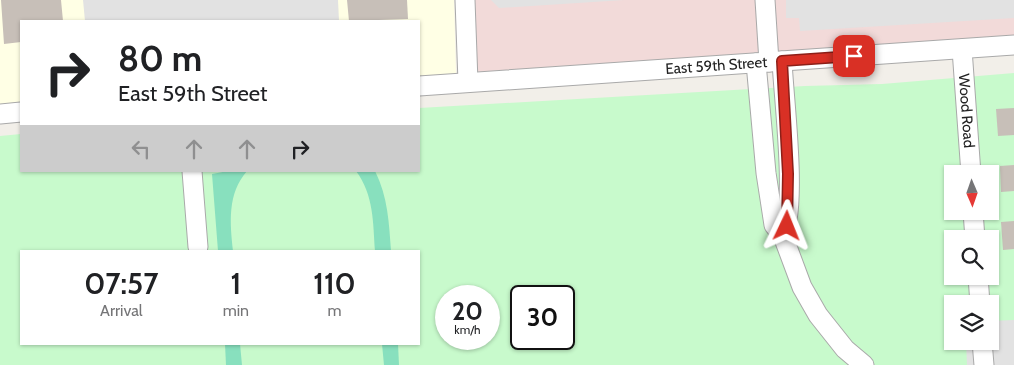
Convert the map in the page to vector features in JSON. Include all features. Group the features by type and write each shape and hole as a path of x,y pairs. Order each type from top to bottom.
{"street":[{"path":"465,0 468,82"},
{"path":"765,0 769,62 766,173 774,226 783,236 802,287 818,315 845,349 864,365"},
{"name":"East 59th Street","path":"420,86 1014,45"},
{"name":"Wood Road","path":"962,49 970,165"},
{"path":"769,62 788,174 787,226 783,236"},
{"path":"0,114 20,112"},
{"path":"192,172 198,246"},
{"path":"983,350 984,365"}],"shaded area":[{"path":"0,0 454,0 456,74 420,76 420,20 20,20 20,104 0,105"},
{"path":"83,0 338,0 339,20 85,20"},
{"path":"473,0 1014,0 1014,35 476,72"},
{"path":"491,0 624,0 499,8"},
{"path":"786,0 1014,0 1014,18 800,31 799,18 786,18"},
{"path":"1014,320 1014,365 967,365 966,350 999,350 999,321"}],"green space":[{"path":"1014,73 1014,365 0,365 0,136 20,134 20,172 420,172 420,108 805,86 882,84"},
{"path":"246,172 236,189 231,209 233,250 218,250 212,174"},
{"path":"357,172 375,172 383,191 387,210 391,250 375,250 372,210 362,180"},
{"path":"225,345 240,345 242,365 226,365"},
{"path":"382,345 398,345 399,365 384,365"}],"building":[{"path":"1,0 61,0 63,20 20,20 20,42 4,44"},
{"path":"347,0 407,0 408,19 349,20"},
{"path":"1014,108 1014,135 998,136 996,109"},
{"path":"1014,165 1014,191 1001,192 1000,166"},
{"path":"1014,221 1014,249 1003,250 1001,222"}],"route":[{"path":"787,226 788,174 782,61 854,56"}]}
